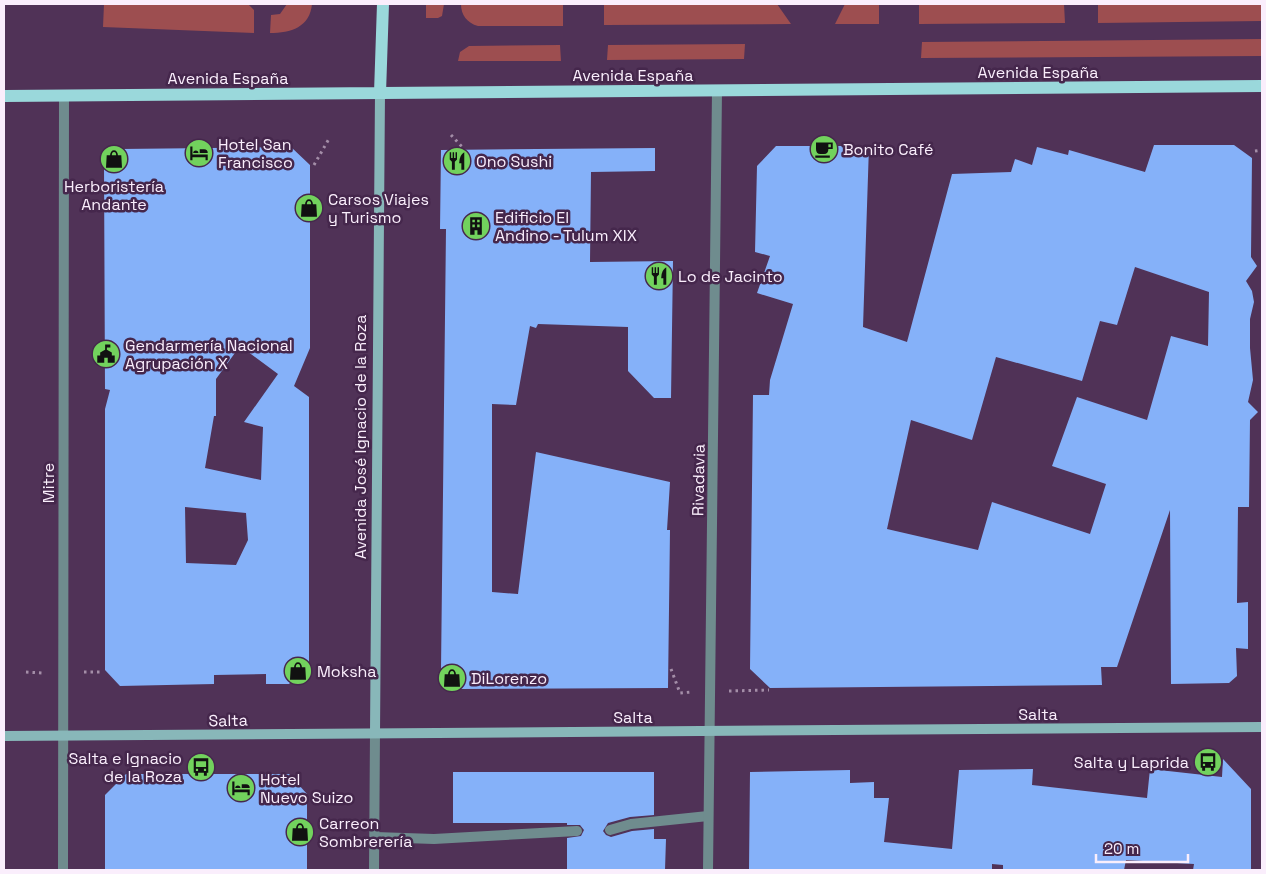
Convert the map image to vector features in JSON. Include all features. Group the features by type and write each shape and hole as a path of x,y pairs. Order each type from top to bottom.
{"main road":[{"name":"Avenida José Ignacio de la Roza","path":"375,733 382,4"},
{"name":"Avenida España","path":"4,96 1262,86"},
{"name":"Salta","path":"4,736 1262,727"}],"street":[{"name":"Rivadavia","path":"708,870 717,90"},
{"name":"Mitre","path":"63,870 64,96"},
{"name":"Avenida José Ignacio de la Roza","path":"374,870 375,733"},
{"path":"610,830 631,824 708,816"},
{"path":"374,837 434,839 577,831"}],"path":[{"path":"451,135 464,149"},
{"path":"314,165 330,137"},
{"path":"1255,151 1262,150"}],"shaded area":[{"path":"104,4 248,4 254,10 254,33 103,27"},
{"path":"287,4 312,4 308,18 292,30 270,33 271,15 280,14"},
{"path":"426,4 444,4 442,16 426,18"},
{"path":"461,4 563,4 563,26 478,26 465,18"},
{"path":"604,4 777,4 791,24 604,25"},
{"path":"845,4 879,4 879,24 835,24"},
{"path":"919,4 1064,4 1065,23 919,24"},
{"path":"1098,4 1262,4 1262,21 1098,23"},
{"path":"1262,39 1262,56 921,58 922,42"},
{"path":"745,44 744,59 607,60 608,45"},
{"path":"560,45 561,61 458,61 460,52 469,46"}],"building":[{"path":"1154,145 1234,145 1252,158 1251,257 1257,266 1246,281 1252,291 1254,302 1250,319 1253,380 1248,402 1258,412 1250,420 1249,507 1238,507 1237,603 1248,602 1248,649 1236,648 1237,676 1229,683 1171,684 1170,510 1117,667 1101,667 1102,685 770,688 750,669 753,395 769,395 770,380 793,304 757,293 770,256 755,252 757,166 776,146 869,146 863,327 907,342 952,174 1011,172 1015,159 1032,165 1037,147 1068,155 1069,150 1145,172","holes":["1135,267 1209,292 1208,346 1171,336 1147,420 1077,397 1052,466 1106,484 1090,534 992,502 978,550 887,529 911,420 972,440 996,357 1082,381 1100,321 1117,325"]},
{"path":"291,147 310,165 310,348 294,386 309,397 309,663 289,684 266,684 266,674 214,675 214,684 120,686 105,670 105,409 110,390 105,389 104,165 120,149","holes":["240,346 278,374 244,422 263,427 261,480 205,468 214,416 216,416 216,379","185,507 246,513 248,540 236,565 186,563"]},
{"path":"655,148 655,171 591,172 590,262 673,261 671,398 654,398 628,371 628,327 538,324 536,328 530,326 516,405 492,404 492,592 518,594 536,452 670,482 667,530 670,530 668,688 459,689 441,670 446,229 440,229 441,150"},
{"path":"1223,759 1251,789 1251,870 1193,870 1194,864 1126,860 1124,870 1003,870 1003,865 992,864 992,870 749,870 750,772 850,770 850,783 874,782 874,798 889,798 884,842 952,849 959,770 1033,769 1032,785 1147,798 1150,769 1222,777"},
{"path":"453,772 654,772 654,815 630,817 608,823 603,831 611,837 632,831 654,829 654,839 666,839 665,870 567,870 567,838 581,836 584,830 580,825 567,825 567,823 453,823"},
{"path":"126,774 289,774 307,794 307,870 105,870 105,795"}],"place":[{"name":"Bonito Café","path":"824,149"},
{"name":"Hotel San Francisco","path":"199,153"},
{"name":"Herboristería Andante","path":"114,159"},
{"name":"Ono Sushi","path":"457,161"},
{"name":"Carsos Viajes y Turismo","path":"309,208"},
{"name":"Edificio El Andino - Tulum XIX","path":"476,226"},
{"name":"Lo de Jacinto","path":"659,276"},
{"name":"Gendarmería Nacional Agrupación X","path":"106,354"},
{"name":"Moksha","path":"298,671"},
{"name":"DiLorenzo","path":"452,678"},
{"name":"Salta y Laprida","path":"1208,762"},
{"name":"Salta e Ignacio de la Roza","path":"201,767"},
{"name":"Hotel Nuevo Suizo","path":"241,788"},
{"name":"Carreon Sombrerería","path":"300,832"}]}
